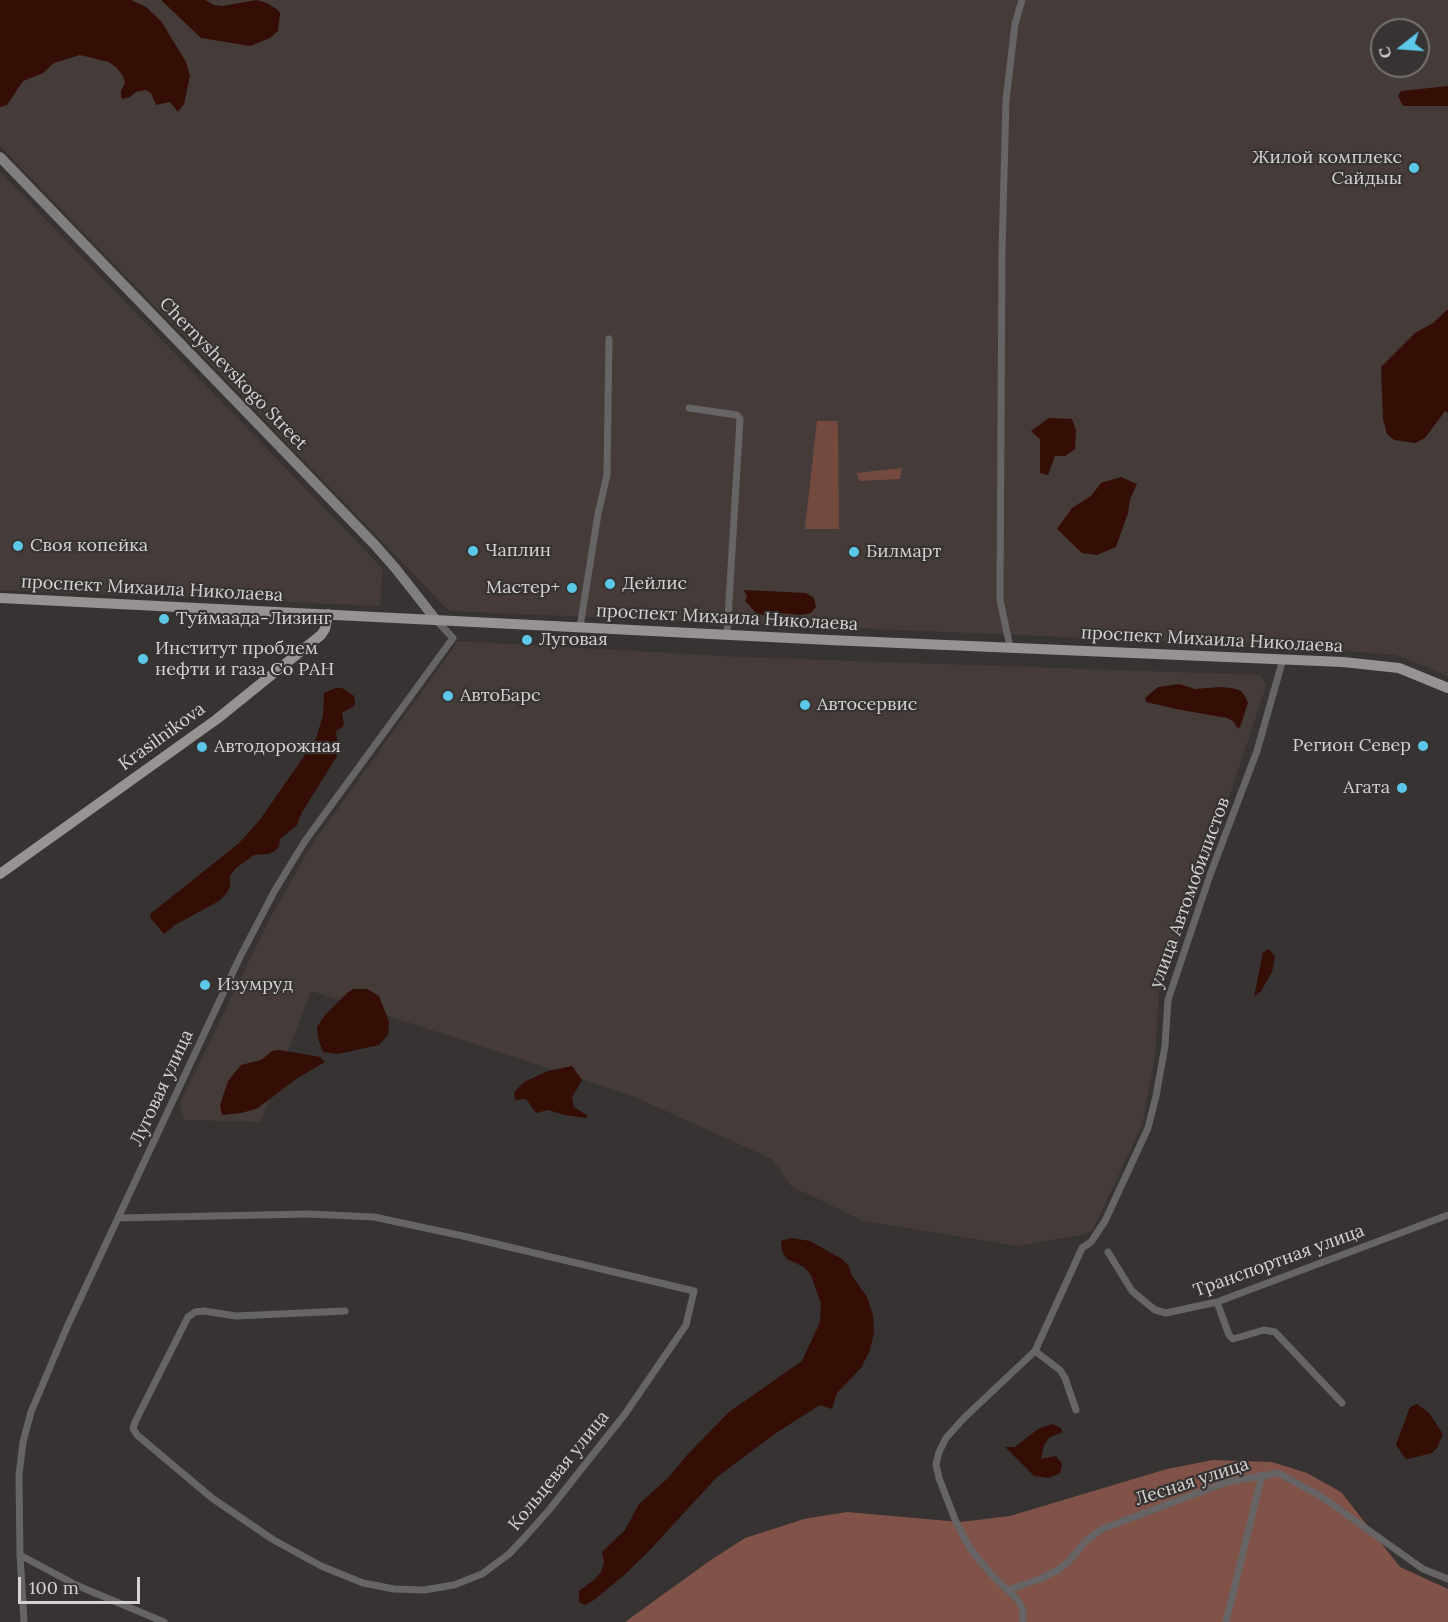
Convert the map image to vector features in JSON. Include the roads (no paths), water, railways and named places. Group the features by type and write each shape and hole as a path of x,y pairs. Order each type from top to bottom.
{"main road":[{"name":"Chernyshevskogo Street","path":"0,157 375,545 436,620"},
{"name":"проспект Михаила Николаева","path":"0,598 1384,665 1409,671 1448,688"},
{"name":"Krasilnikova","path":"0,874 217,719 321,635 325,629 328,614"}],"street":[{"path":"1010,647 1000,600 1002,251 1006,100 1015,24 1022,0"},
{"path":"580,627 598,514 607,475 609,339"},
{"path":"689,408 737,415 740,419 727,634"},
{"name":"Луговая улица","path":"24,1622 19,1475 22,1442 31,1412 118,1218 240,957 275,890 305,841 453,638 436,620"},
{"name":"улица Автомобилистов","path":"1023,1622 1023,1610 1018,1600 992,1575 971,1550 939,1478 936,1464 939,1452 946,1438 964,1418 1035,1351 1076,1259 1082,1248 1091,1242 1105,1221 1148,1128 1165,1046 1168,1000 1210,875 1257,751 1283,659"},
{"name":"Кольцевая улица","path":"118,1218 308,1214 374,1217 694,1291 686,1325 631,1406 525,1537 509,1554 482,1574 454,1585 424,1590 394,1589 363,1583 321,1566 272,1539 212,1498 137,1436 134,1428 188,1317 195,1312 204,1311 236,1316 345,1311"},
{"name":"Транспортная улица","path":"1108,1252 1132,1291 1155,1310 1166,1313 1217,1302 1448,1215"},
{"path":"1217,1302 1226,1328 1233,1339 1264,1330 1275,1332 1342,1403"},
{"path":"1035,1351 1060,1370 1076,1410"},
{"name":"Лесная улица","path":"1008,1590 1058,1570 1086,1541 1102,1529 1227,1482 1278,1473 1322,1497 1423,1569 1448,1579"},
{"path":"1226,1622 1262,1475"},
{"path":"20,1555 76,1585 164,1622"}],"place":[{"name":"Жилой комплекс Сайдыы","path":"1414,168"},
{"name":"Своя копейка","path":"18,546"},
{"name":"Чаплин","path":"473,551"},
{"name":"Билмарт","path":"854,552"},
{"name":"Дейлис","path":"610,584"},
{"name":"Мастер+","path":"572,588"},
{"name":"Туймаада-Лизинг","path":"164,619"},
{"name":"Луговая","path":"527,640"},
{"name":"Институт проблем нефти и газа Со РАН","path":"143,659"},
{"name":"АвтоБарс","path":"448,696"},
{"name":"Автосервис","path":"805,705"},
{"name":"Регион Север","path":"1423,746"},
{"name":"Автодорожная","path":"202,747"},
{"name":"Агата","path":"1402,788"},
{"name":"Изумруд","path":"205,985"}]}
